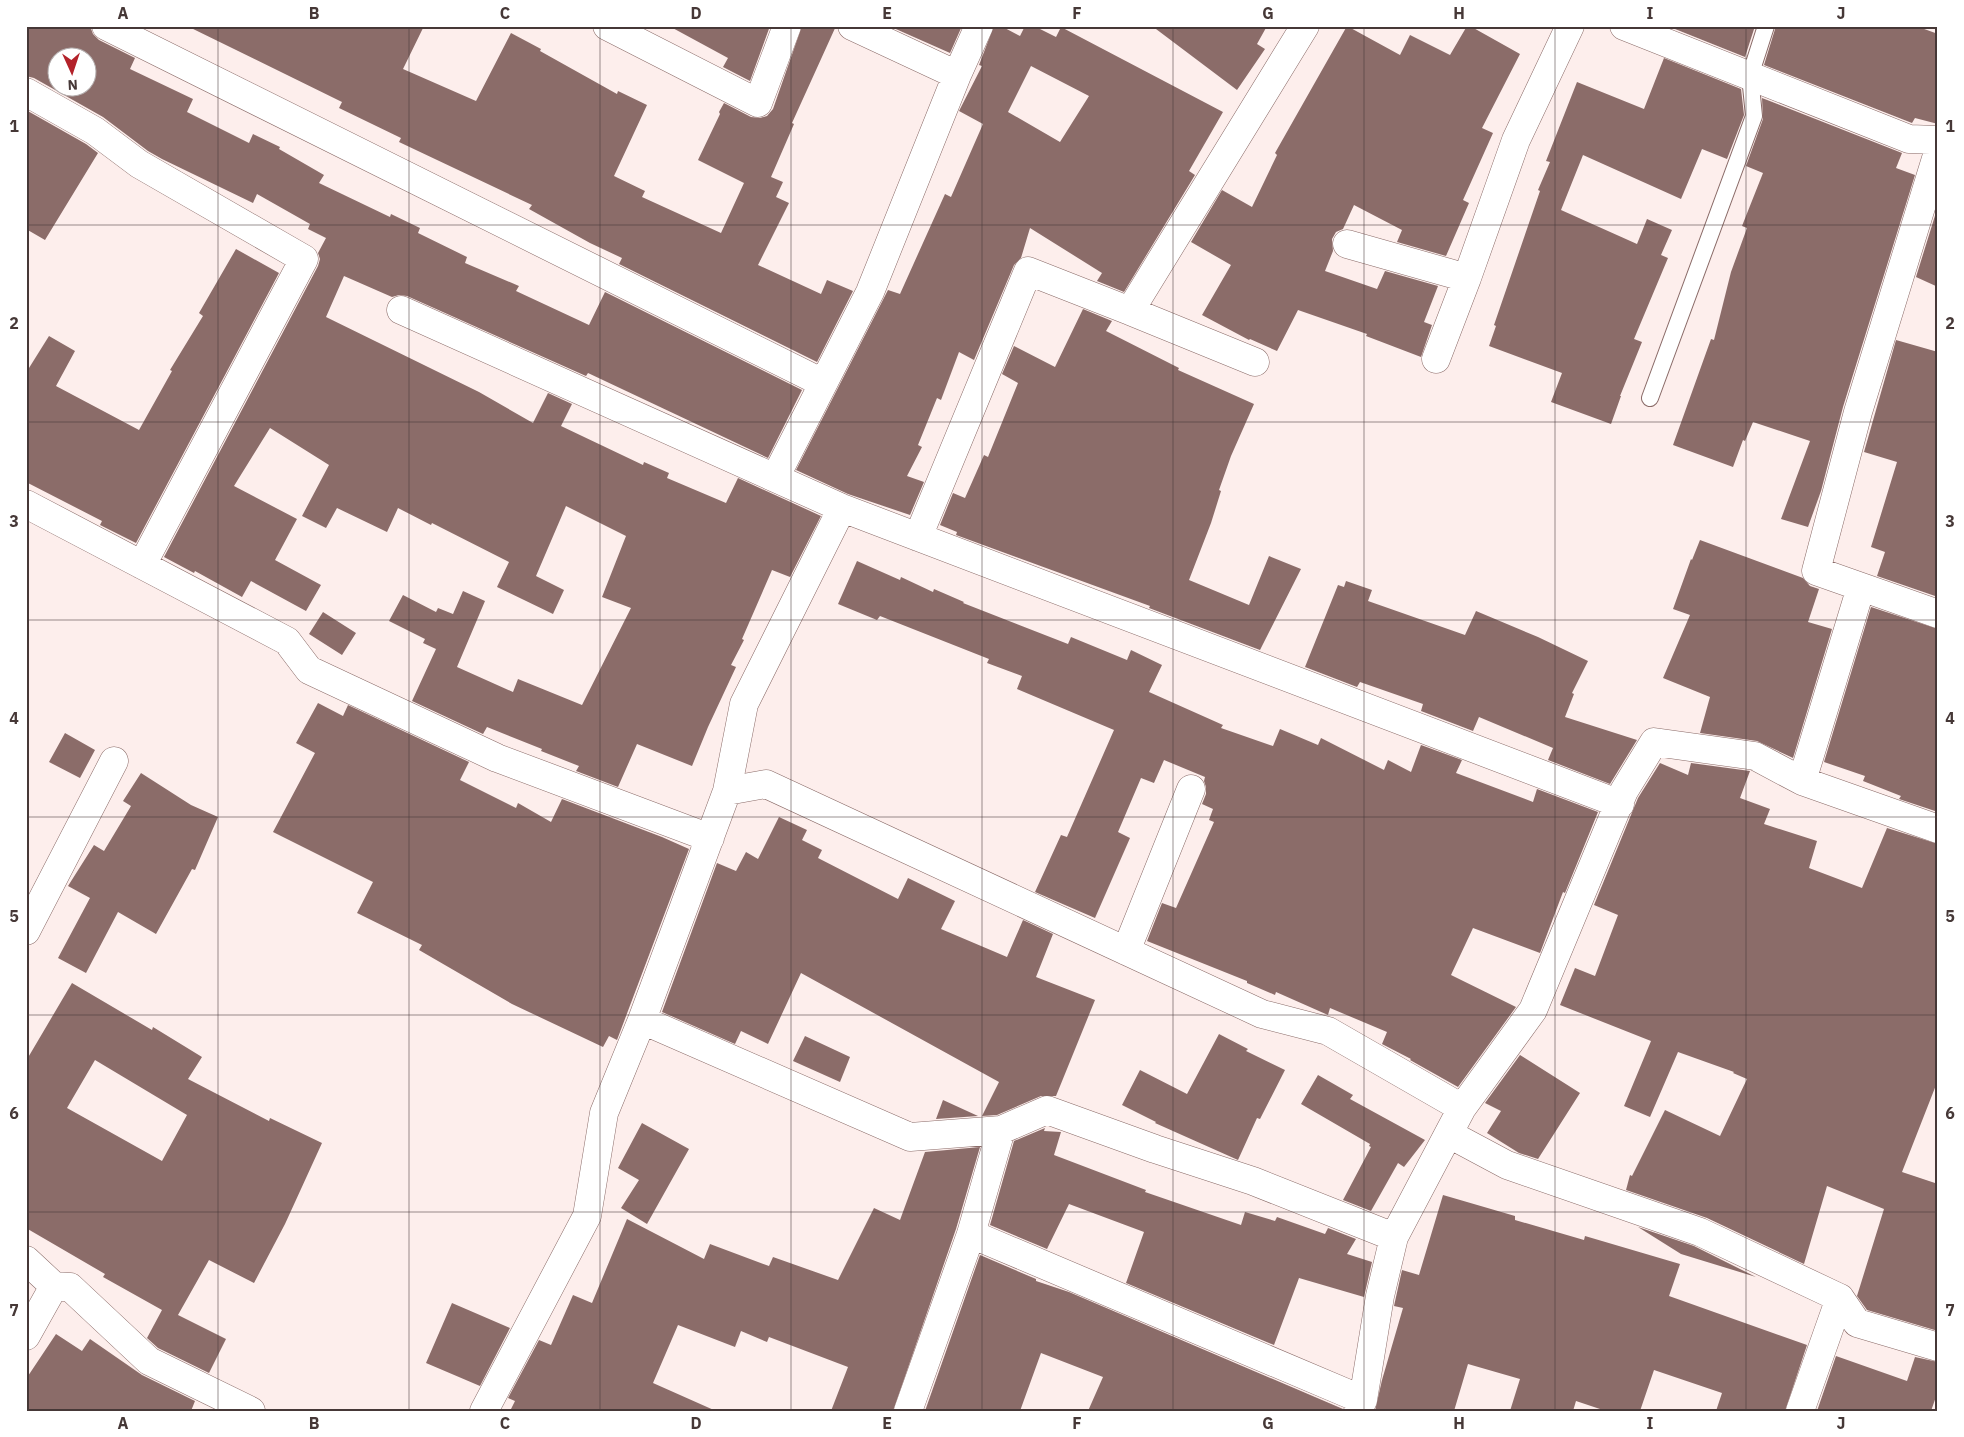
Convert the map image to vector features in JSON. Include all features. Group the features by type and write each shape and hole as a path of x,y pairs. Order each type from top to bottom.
{"street":[{"path":"106,26 823,383"},
{"path":"606,26 758,104 787,26"},
{"path":"852,26 957,75"},
{"path":"775,478 870,292 957,75 979,26"},
{"path":"1130,311 1305,26"},
{"path":"1436,359 1516,140 1570,26"},
{"path":"1624,26 1909,139 1938,140"},
{"path":"26,92 95,131 139,164 304,259 142,565"},
{"path":"1938,152 1858,412 1816,571 1938,614"},
{"path":"1347,244 1467,278"},
{"path":"918,537 1028,270 1255,362"},
{"path":"401,310 842,508 1620,804"},
{"path":"26,504 288,641 309,670 497,758 710,838"},
{"path":"484,1411 587,1216 604,1113 642,1020 728,791 744,704 842,508"},
{"path":"1802,782 1860,587"},
{"path":"971,1234 1361,1406 1380,1296 1394,1237 1462,1108 1533,1010 1624,791 1654,742 1754,756 1802,782 1938,829"},
{"path":"26,931 114,762"},
{"path":"728,791 766,784 1262,1014 1328,1031 1462,1108"},
{"path":"1126,951 1191,789"},
{"path":"642,1020 910,1137 1001,1130 1047,1110 1155,1149 1253,1181 1394,1237"},
{"path":"908,1411 971,1234 1001,1130"},
{"path":"1449,1134 1507,1165 1700,1232 1840,1298 1858,1323 1938,1347"},
{"path":"26,1260 54,1286 70,1287 149,1361 251,1411"},
{"path":"26,1336 54,1286"},
{"path":"1800,1411 1840,1298"}],"lane":[{"path":"1650,398 1754,116 1750,76 1766,26"}],"building":[{"path":"26,26 90,26 93,34 99,40 135,58 130,69 193,99 187,112 249,143 253,134 280,147 279,149 324,175 319,183 390,217 391,214 420,228 418,233 467,257 465,263 519,286 516,291 589,325 605,292 802,390 768,458 588,373 586,376 407,296 399,295 392,297 344,276 326,317 479,392 533,423 548,393 572,404 561,426 643,465 644,462 669,473 667,478 726,503 738,478 821,516 790,577 772,570 742,639 744,640 731,665 736,667 692,766 637,744 618,787 576,771 579,766 541,751 542,749 487,727 483,734 412,701 436,649 423,643 425,639 389,621 403,595 436,612 438,608 453,614 463,591 485,601 457,667 513,692 518,679 582,705 631,608 602,597 626,536 566,506 536,576 564,590 553,614 497,587 509,562 398,508 387,532 337,508 326,528 302,516 329,465 270,428 234,486 297,519 275,560 321,585 306,611 251,581 242,597 195,571 194,573 164,557 318,266 320,259 318,253 326,238 308,229 310,224 257,194 253,203 162,159 148,151 103,117 69,98 98,98 98,48 48,48 48,86 26,76"},
{"path":"187,26 424,26 403,69 476,101 511,33 617,94 618,91 647,105 614,176 645,191 642,197 721,233 744,183 698,160 724,103 751,117 760,118 767,116 773,109 802,26 836,26 792,123 794,124 771,177 783,182 776,197 789,203 758,265 821,294 827,280 853,291 817,362 619,264 622,258 590,243 529,209 532,205 399,142 401,138 339,108 342,102"},
{"path":"669,26 770,26 750,81 723,67 728,58"},
{"path":"889,26 962,26 950,53"},
{"path":"994,26 1001,26 1020,36 1025,26 1034,26 1056,37 1061,27 1223,112 1189,171 1195,175 1124,292 1097,281 1102,273 1030,228 1021,258 1014,265 974,360 959,352 941,400 937,398 918,445 922,447 907,476 924,482 910,515 848,494 796,470 888,290 900,294 945,194 951,197 983,124 959,111 982,66 979,65","holes":["1031,66 1089,96 1060,142 1008,112"]},
{"path":"1152,26 1267,26 1257,44 1265,49 1237,90"},
{"path":"1347,26 1400,55 1410,35 1450,55 1467,26 1520,54 1482,128 1493,133 1463,200 1469,203 1446,256 1397,242 1402,230 1354,205 1343,229 1336,232 1332,239 1333,251 1325,271 1377,289 1385,271 1438,286 1424,322 1432,325 1421,357 1366,336 1367,334 1298,310 1277,351 1249,340 1202,315 1231,265 1191,242 1222,190 1252,207 1277,155 1275,153"},
{"path":"1676,26 1755,26 1745,57 1675,29"},
{"path":"1776,26 1916,26 1938,34 1938,124 1915,118 1912,123 1764,65"},
{"path":"1664,58 1741,89 1744,115 1727,159 1702,149 1681,199 1583,155 1561,210 1637,244 1647,219 1672,230 1661,255 1668,258 1634,339 1642,342 1611,424 1551,402 1562,373 1489,346 1496,326 1494,325 1540,191 1538,190 1550,162 1546,161 1577,82 1644,109"},
{"path":"1762,98 1902,153 1896,168 1915,175 1843,407 1821,491 1808,527 1781,519 1810,441 1753,422 1745,441 1743,440 1733,467 1673,445 1711,339 1714,340 1731,272 1747,228 1742,226 1763,173 1746,166 1763,119"},
{"path":"26,110 86,144 98,153 45,240 26,229"},
{"path":"1938,206 1938,287 1916,277"},
{"path":"236,249 279,273 136,543 100,525 102,521 26,482 26,367 29,368 49,336 75,351 56,386 139,430 172,371 170,370 203,316 199,313"},
{"path":"1083,309 1112,321 1106,331 1179,368 1178,370 1254,404 1231,456 1219,490 1221,491 1211,523 1189,580 1249,605 1269,556 1301,569 1260,650 1149,608 1150,606 956,535 957,532 940,525 953,493 965,498 984,455 988,457 1018,383 1002,374 1014,346 1055,367"},
{"path":"1896,340 1938,352 1938,597 1877,576 1885,552 1871,547 1897,462 1864,452"},
{"path":"1700,540 1803,578 1810,586 1819,589 1808,622 1832,629 1793,758 1757,741 1700,733 1710,697 1663,678 1690,615 1673,609"},
{"path":"857,561 900,580 901,577 933,592 934,589 963,603 1068,644 1071,637 1127,660 1131,650 1162,665 1149,692 1223,725 1221,728 1273,746 1280,729 1318,745 1321,738 1384,770 1388,760 1411,772 1421,745 1462,760 1456,773 1533,802 1537,789 1598,812 1565,893 1563,892 1540,953 1473,928 1451,975 1516,1007 1458,1087 1382,1044 1387,1032 1330,1008 1328,1015 1276,992 1275,995 1247,983 1247,981 1147,941 1162,903 1176,908 1214,822 1209,820 1213,809 1202,804 1206,794 1205,777 1164,760 1154,783 1141,778 1118,832 1130,838 1095,918 1035,892 1061,835 1067,837 1114,730 1017,689 1022,676 987,663 989,659 880,616 877,620 838,604"},
{"path":"1346,581 1372,590 1368,601 1465,635 1476,611 1538,637 1588,661 1572,693 1574,694 1565,717 1637,740 1610,784 1548,760 1553,748 1479,717 1473,731 1421,711 1423,704 1360,682 1357,687 1305,667 1338,585 1344,587"},
{"path":"1871,607 1938,629 1938,812 1899,799 1901,796 1863,781 1865,776 1824,762"},
{"path":"323,612 356,633 342,655 309,634"},
{"path":"318,703 343,716 348,705 469,762 460,780 516,808 518,803 551,822 562,799 689,849 617,1040 609,1036 603,1047 512,1004 419,950 422,945 357,913 373,882 273,832 315,753 296,743"},
{"path":"65,733 95,750 80,778 49,762"},
{"path":"1660,763 1688,775 1691,763 1750,771 1740,798 1770,809 1764,824 1817,841 1809,868 1862,888 1887,828 1938,844 1938,1080 1902,1172 1938,1184 1938,1331 1867,1310 1857,1296 1884,1209 1827,1186 1804,1264 1707,1218 1626,1190 1630,1175 1632,1176 1665,1110 1720,1136 1747,1079 1734,1072 1678,1052 1650,1117 1624,1106 1651,1041 1560,1005 1575,968 1595,976 1618,915 1594,905 1638,798"},
{"path":"141,773 191,805 218,817 195,870 192,869 156,934 118,912 86,973 58,958 90,898 68,886 94,845 104,851 131,806 123,801"},
{"path":"779,817 807,830 802,840 822,850 818,858 898,899 908,878 955,901 941,929 1007,957 1023,920 1053,934 1036,977 1095,1000 1056,1096 1041,1096 997,1115 982,1116 999,1082 801,973 768,1044 741,1031 735,1044 662,1012 717,863 736,871 746,852 758,859"},
{"path":"72,983 152,1030 153,1027 202,1057 188,1079 269,1121 270,1118 322,1143 285,1224 254,1283 209,1260 178,1315 226,1339 209,1373 158,1348 147,1338 162,1310 103,1277 105,1274 26,1228 26,1061","holes":["95,1060 187,1115 162,1161 67,1108"]},
{"path":"1219,1034 1248,1049 1246,1051 1285,1070 1260,1119 1257,1118 1238,1160 1155,1123 1122,1105 1140,1070 1187,1094"},
{"path":"805,1036 850,1057 840,1082 793,1061"},
{"path":"1520,1055 1580,1093 1538,1159 1519,1153 1487,1133 1501,1111 1485,1103"},
{"path":"1318,1075 1353,1095 1350,1099 1425,1140 1404,1167 1398,1163 1371,1211 1343,1200 1371,1147 1369,1146 1370,1144 1301,1104"},
{"path":"943,1100 978,1116 936,1119"},
{"path":"642,1123 689,1149 647,1224 621,1208 639,1180 618,1168"},
{"path":"1045,1128 1044,1131 1061,1132 1054,1155 1146,1190 1145,1192 1241,1225 1245,1212 1275,1221 1277,1217 1325,1234 1328,1228 1356,1239 1347,1254 1372,1262 1364,1297 1299,1278 1274,1345 1126,1283 1144,1232 1069,1204 1047,1249 990,1225 1014,1141"},
{"path":"980,1147 956,1229 893,1411 831,1411 848,1367 769,1337 767,1342 741,1331 735,1347 678,1325 653,1383 716,1411 510,1411 515,1401 508,1398 539,1340 551,1345 573,1295 592,1303 627,1219 704,1259 710,1244 769,1266 773,1257 838,1280 874,1208 900,1220 925,1152"},
{"path":"1443,1195 1515,1216 1515,1220 1584,1240 1585,1236 1680,1264 1669,1296 1807,1345 1785,1411 1716,1411 1722,1393 1654,1370 1640,1411 1606,1411 1576,1401 1573,1411 1510,1411 1520,1379 1468,1364 1454,1411 1375,1411 1403,1308 1394,1306 1402,1270 1419,1275"},
{"path":"1638,1227 1694,1246 1756,1277 1681,1254"},
{"path":"980,1255 1036,1279 1036,1281 1069,1292 1343,1409 1343,1411 1088,1411 1103,1377 1041,1353 1020,1411 925,1411"},
{"path":"452,1303 510,1328 480,1386 426,1363"},
{"path":"56,1334 82,1351 90,1339 142,1375 195,1401 191,1411 26,1411 26,1379"},
{"path":"1836,1356 1907,1381 1915,1357 1938,1362 1938,1391 1931,1411 1817,1411"}]}
